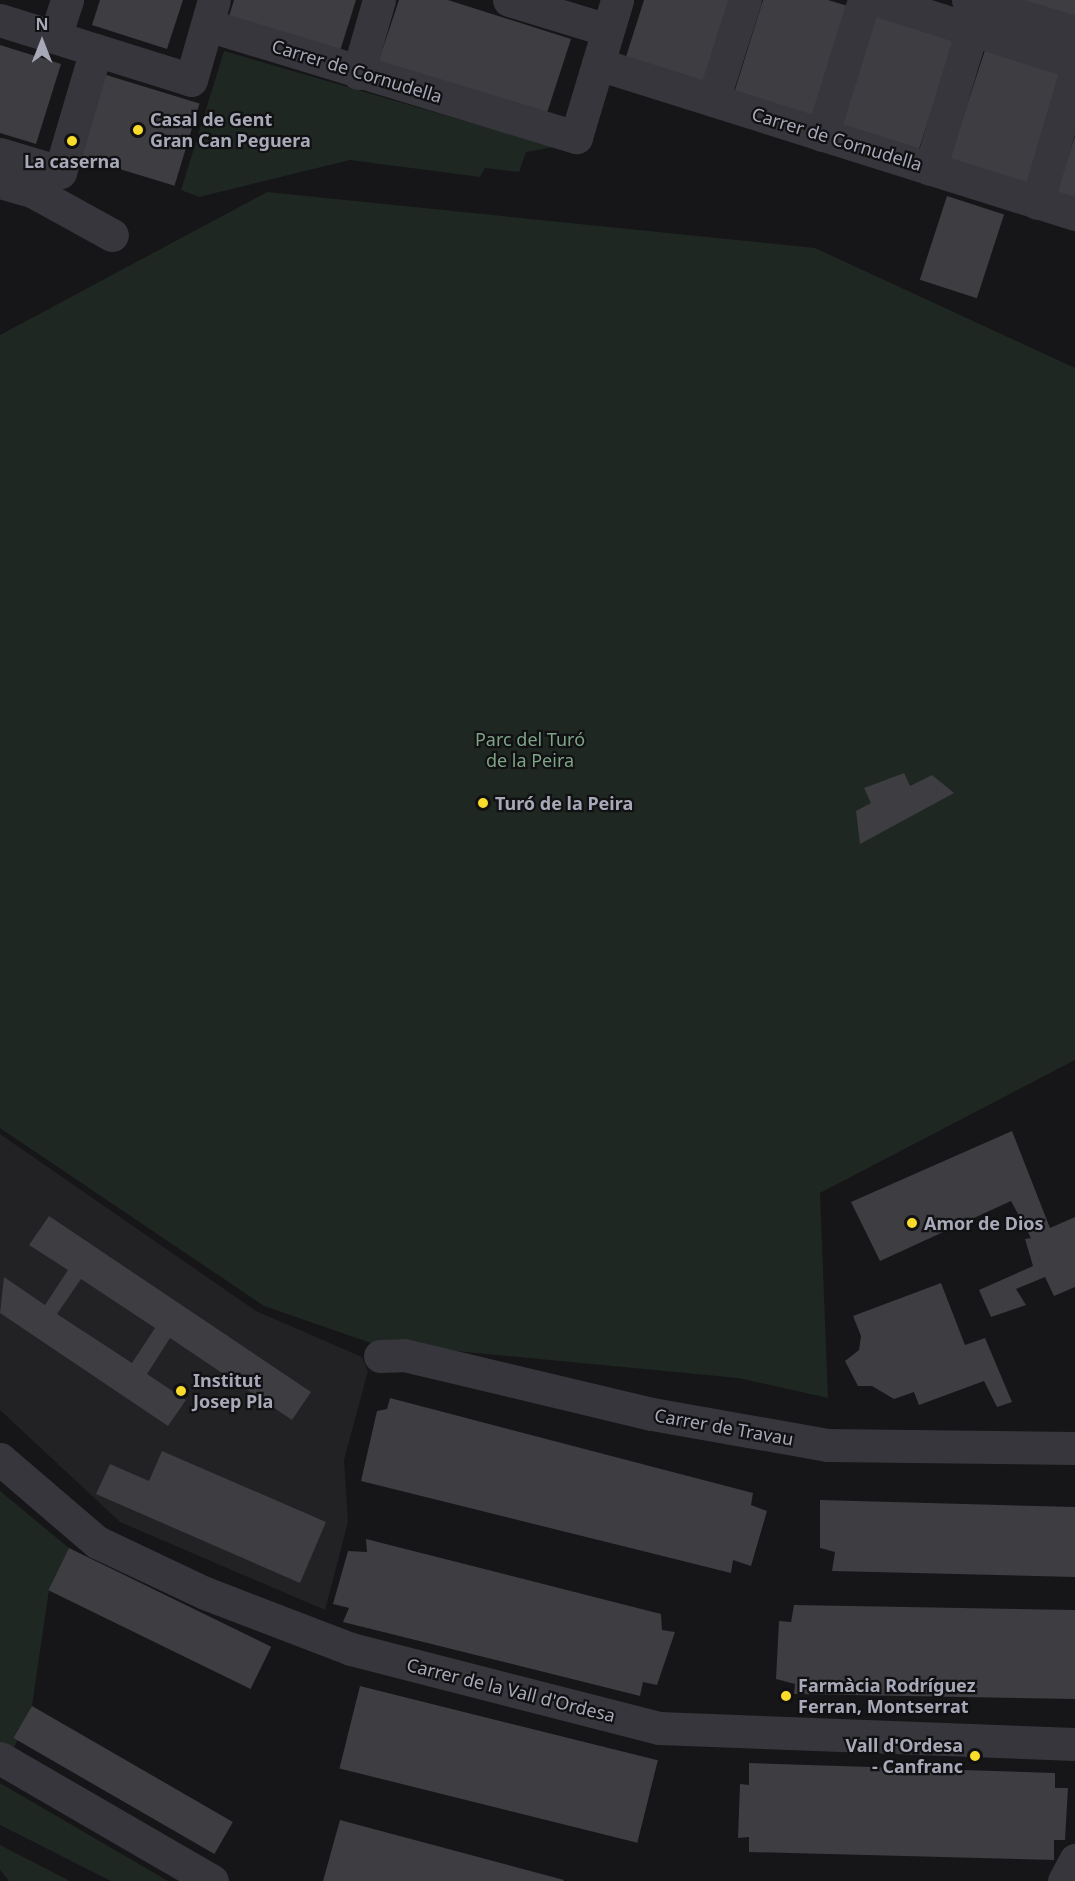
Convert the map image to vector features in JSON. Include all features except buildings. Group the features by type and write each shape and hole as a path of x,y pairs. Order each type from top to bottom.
{"street":[{"path":"55,37 67,0"},
{"path":"358,73 379,0"},
{"path":"509,0 612,15 598,64"},
{"path":"713,100 745,0"},
{"path":"822,135 864,0"},
{"path":"878,0 1075,32"},
{"path":"0,20 191,80 211,12"},
{"name":"Carrer de Cornudella","path":"211,12 358,73 576,137 598,64 1075,214"},
{"path":"970,15 1075,62"},
{"path":"930,169 970,15"},
{"path":"0,154 60,172 96,50"},
{"path":"1037,203 1075,74"},
{"path":"0,182 34,192 112,235"},
{"name":"Carrer de Travau","path":"380,1356 404,1355 652,1414 827,1445 1075,1448"},
{"name":"Carrer de la Vall d'Ordesa","path":"0,1459 97,1542 206,1593 351,1649 659,1728 1075,1744"},
{"path":"0,1758 212,1881"},
{"path":"1064,1881 1075,1860"}],"shaded area":[{"name":"Institut Josep Pla","path":"0,1134 256,1311 362,1357 368,1371 344,1460 348,1522 325,1610 120,1522 0,1410"}],"green space":[{"path":"224,51 554,147 526,152 519,172 485,168 480,177 350,160 199,197 181,190"},
{"name":"Parc del Turó de la Peira","path":"267,192 815,248 1075,368 1075,1060 820,1193 828,1398 738,1378 371,1343 264,1306 0,1128 0,335"},
{"path":"0,1491 69,1548 49,1590 32,1706 7,1764 0,1758"},
{"path":"0,1783 168,1881 111,1881 0,1825"},
{"path":"0,1845 70,1881 9,1881 0,1870"}],"place":[{"name":"Casal de Gent Gran Can Peguera","path":"138,130"},
{"name":"La caserna","path":"72,141"},
{"name":"Turó de la Peira","path":"483,803"},
{"name":"Amor de Dios","path":"912,1223"},
{"name":"Institut Josep Pla","path":"181,1391"},
{"name":"Farmàcia Rodríguez Ferran, Montserrat","path":"786,1696"},
{"name":"Vall d'Ordesa - Canfranc","path":"975,1756"}]}
